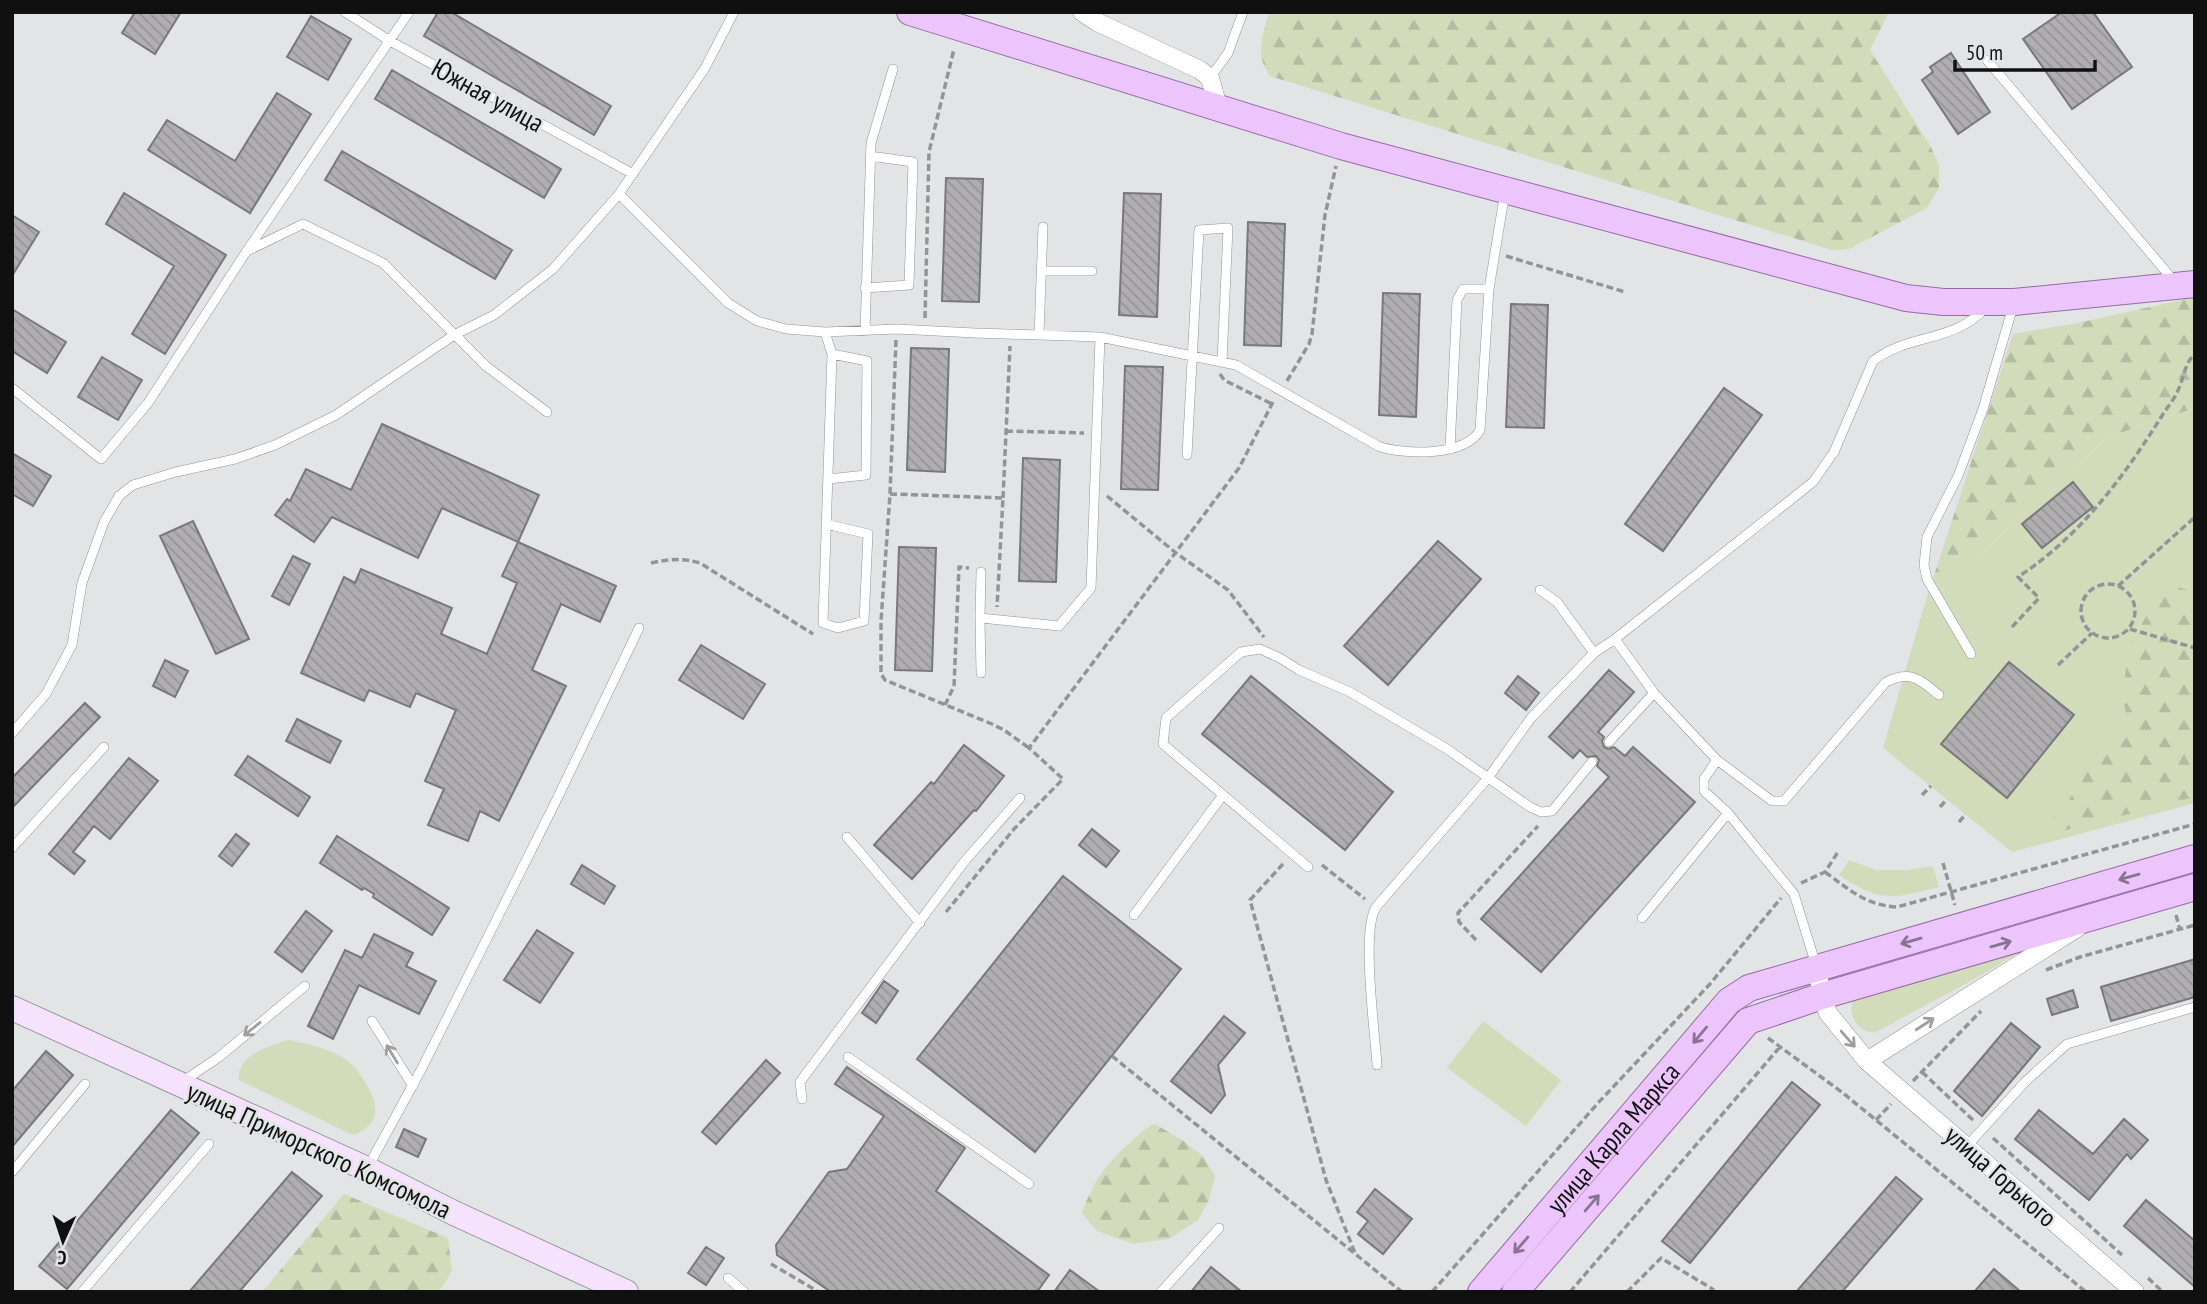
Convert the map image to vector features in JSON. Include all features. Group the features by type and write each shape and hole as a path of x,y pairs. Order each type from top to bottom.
{"main road":[{"path":"910,12 1341,146 1906,298 1944,302 2002,302 2186,285"},
{"path":"1817,969 2195,858"},
{"path":"1748,1021 1822,996 2195,887"},
{"name":"улица Карла Маркса","path":"1481,1292 1729,1001 1749,988 1817,969"},
{"name":"улица Карла Маркса","path":"1515,1292 1748,1021"}],"street":[{"path":"1082,12 1097,22 1200,70 1210,78 1218,107"},
{"path":"1867,1061 2100,915"},
{"name":"улица Горького","path":"1817,969 1828,1013 1867,1061 2135,1292"},
{"name":"улица Приморского Комсомола","path":"12,1008 367,1169 453,1213 626,1292"}],"lane":[{"name":"Южная улица","path":"345,12 390,41 633,174"},
{"path":"12,388 102,459 148,403 246,252 409,12"},
{"path":"12,733 46,694 72,645 82,583 104,522 119,496 133,485 275,446 336,415 454,335 494,315 553,270 619,194 705,68 734,12"},
{"path":"1210,78 1228,52 1243,12"},
{"path":"1987,60 2186,285"},
{"path":"865,331 871,143 892,69"},
{"path":"865,288 909,285 913,162 870,156"},
{"path":"619,194 728,303 757,320 776,326 825,332 897,329 1100,337 1236,365 1378,446 1408,453 1450,449 1475,438 1480,430 1489,289 1505,189"},
{"path":"246,252 303,224 383,263 486,366 547,412"},
{"path":"1039,335 1043,227"},
{"path":"1187,455 1199,230 1228,228 1222,362"},
{"path":"1041,271 1092,271"},
{"path":"1450,449 1457,300 1463,289 1489,289"},
{"path":"1377,1065 1368,941 1371,915 1395,884 1488,778 1531,718 1594,653 1813,482 1834,452 1873,361 1884,352 1962,327 2002,302"},
{"path":"1971,654 1927,579 1924,565 1927,537 1958,476 1983,409 2002,302"},
{"path":"825,332 832,354 826,524 823,623 838,628 864,621 867,534 826,524"},
{"path":"980,618 1059,626 1091,589 1100,337"},
{"path":"828,479 866,475 867,361 832,354"},
{"path":"977,570 981,673"},
{"path":"1540,590 1557,602 1594,653"},
{"path":"367,1169 413,1086 557,799 639,628"},
{"path":"1615,639 1654,693 1717,760 1772,801 1784,801 1886,682 1908,676 1919,679 1939,695"},
{"path":"1308,867 1163,744 1166,718 1241,652 1260,649 1299,670 1350,692 1447,749 1541,812 1552,811 1592,762"},
{"path":"1609,742 1654,693"},
{"path":"12,848 104,747"},
{"path":"1717,760 1704,779 1704,791 1728,813 1794,894 1817,969"},
{"path":"1134,915 1223,795"},
{"path":"802,1099 800,1082 964,862 1020,798"},
{"path":"1642,918 1728,813"},
{"path":"847,837 920,923"},
{"path":"180,1084 219,1057 305,986"},
{"path":"1967,1146 2025,1082 2067,1044 2195,1007"},
{"path":"372,1021 413,1086"},
{"path":"848,1058 1029,1184"},
{"path":"12,1172 85,1084"},
{"path":"82,1292 209,1144"},
{"path":"1161,1292 1219,1228"},
{"path":"727,1278 744,1292"}],"path":[{"path":"924,331 929,152 959,28"},
{"path":"1029,748 1239,468 1272,404 1309,344 1325,215 1341,146"},
{"path":"1494,252 1625,292"},
{"path":"897,329 881,621 881,674 885,680 1004,730 1029,748 1063,779 1014,829 945,913"},
{"path":"996,620 1011,334"},
{"path":"2012,627 2039,598 2018,577 2064,541 2105,500 2179,390 2189,359 2194,353"},
{"path":"1222,362 1220,373 1224,380 1272,404"},
{"path":"1006,431 1097,434"},
{"path":"1095,486 1176,553 1228,590 1280,658"},
{"path":"890,494 1003,498"},
{"path":"2118,586 2195,517"},
{"path":"651,563 685,558 700,563 779,614"},
{"path":"945,705 954,686 959,567 977,570"},
{"path":"2100,586 2118,586 2130,596 2134,604 2134,620 2129,629 2113,638 2092,633 2082,617 2083,601 2091,590 2100,586"},
{"path":"2129,629 2195,648"},
{"path":"2058,665 2092,633"},
{"path":"1922,795 1931,786"},
{"path":"1940,807 1947,799"},
{"path":"1476,940 1459,922 1458,912 1552,811"},
{"path":"1959,822 1966,814"},
{"path":"1825,872 1862,900 1887,906 1910,905 2195,824"},
{"path":"1432,1292 1598,1103 1710,984 1789,888 1825,872 1838,852"},
{"path":"1292,854 1250,900 1326,1180 1355,1254"},
{"path":"1320,863 1367,900"},
{"path":"1942,863 1951,892"},
{"path":"2036,974 2080,957 2195,925"},
{"path":"1748,1021 1779,1048 1843,1093 2086,1292"},
{"path":"1570,1292 1779,1048"},
{"path":"1112,1056 1402,1292"},
{"path":"1922,1072 2123,1256"},
{"path":"1627,1292 1661,1258 1714,1290"},
{"path":"771,1264 818,1292"},
{"path":"2143,1274 2163,1292"}],"green space":[{"path":"1269,12 1889,12 1870,50 1931,147 1939,165 1939,188 1927,208 1849,249 1832,250 1270,76 1261,52"},
{"path":"2195,297 2195,408 2108,437 1924,606 2013,334 2073,324"},
{"path":"2195,408 2195,803 2012,852 1883,748 1924,606 2108,437"},
{"path":"2178,587 2195,592 2195,797 2035,838 2062,809 2082,781 2093,756 2111,741 2126,714 2123,697 2128,647 2147,615 2152,592"},
{"path":"1849,860 1876,870 1907,870 1933,866 1939,887 1898,896 1877,894 1839,875"},
{"path":"2023,950 1876,1032 1864,1030 1855,1022 1851,1010 1854,999"},
{"path":"1483,1021 1561,1080 1526,1126 1447,1068"},
{"path":"288,1040 331,1052 353,1065 375,1103 374,1118 370,1125 353,1135 239,1080 239,1071 248,1058"},
{"path":"1155,1124 1203,1156 1215,1176 1209,1200 1198,1220 1169,1239 1133,1244 1097,1231 1082,1213 1096,1181 1108,1165 1143,1131"},
{"path":"344,1194 448,1238 452,1271 439,1292 262,1292"}],"building":[{"path":"135,12 181,12 155,54 122,33"},
{"path":"438,12 451,12 611,106 594,135 424,36"},
{"path":"2062,12 2093,12 2132,67 2072,109 2023,39"},
{"path":"311,16 351,39 328,80 287,57"},
{"path":"1951,53 1990,112 1958,134 1922,80 1933,72 1930,67"},
{"path":"392,70 561,169 544,198 375,99"},
{"path":"277,93 311,114 250,213 148,150 167,120 235,161"},
{"path":"342,151 512,250 495,279 325,180"},
{"path":"946,178 983,179 979,302 942,301"},
{"path":"124,193 226,255 165,354 132,334 174,266 106,224"},
{"path":"1124,193 1161,194 1157,317 1119,315"},
{"path":"12,215 39,232 12,276"},
{"path":"1248,222 1285,224 1281,346 1244,345"},
{"path":"1383,293 1420,294 1416,417 1379,415"},
{"path":"1511,304 1548,305 1544,428 1506,427"},
{"path":"12,309 66,342 47,373 12,351"},
{"path":"911,348 949,349 945,472 907,470"},
{"path":"102,357 142,380 118,420 78,397"},
{"path":"1125,366 1163,367 1158,490 1121,489"},
{"path":"1724,388 1762,415 1663,551 1625,524"},
{"path":"382,424 539,495 518,542 442,508 418,558 332,517 314,542 275,515 287,499 290,501 306,469 351,490"},
{"path":"12,453 51,476 33,506 12,494"},
{"path":"1023,458 1060,460 1056,582 1019,581"},
{"path":"2073,482 2093,507 2042,548 2022,524"},
{"path":"193,521 249,639 216,654 160,536"},
{"path":"1438,541 1481,579 1388,685 1344,646"},
{"path":"518,542 616,586 600,622 561,604 532,670 566,686 499,821 480,811 468,841 428,825 444,789 425,781 456,710 416,693 410,707 369,690 364,701 301,673 344,577 355,583 361,569 452,608 441,634 487,654 517,583 502,576"},
{"path":"899,547 936,548 932,671 895,670"},
{"path":"293,556 310,564 289,605 272,596"},
{"path":"701,645 765,684 743,719 679,680"},
{"path":"165,660 188,671 175,697 153,686"},
{"path":"2009,662 2074,715 2007,798 1941,744"},
{"path":"1609,670 1634,692 1598,732 1604,737 1604,747 1614,747 1625,756 1633,747 1695,802 1541,972 1481,919 1609,777 1597,766 1599,760 1596,756 1587,757 1580,750 1573,758 1549,737"},
{"path":"1251,676 1393,792 1345,850 1202,734"},
{"path":"1518,676 1539,693 1526,710 1505,693"},
{"path":"85,703 100,717 12,808 12,778"},
{"path":"297,719 341,741 330,763 286,741"},
{"path":"964,745 1004,776 976,811 974,810 912,879 874,845 931,782 934,784"},
{"path":"248,756 310,797 298,816 235,775"},
{"path":"129,758 158,781 110,839 94,826 73,852 85,861 74,874 49,854"},
{"path":"1092,829 1119,851 1106,867 1079,845"},
{"path":"236,834 249,844 232,866 219,856"},
{"path":"337,836 449,908 432,935 373,897 374,894 364,888 362,890 320,863"},
{"path":"582,865 615,886 604,904 571,884"},
{"path":"1063,876 1181,969 1035,1152 917,1059"},
{"path":"306,911 332,931 302,972 275,952"},
{"path":"537,930 573,953 540,1003 504,980"},
{"path":"374,934 413,953 406,966 436,981 419,1014 359,985 333,1039 308,1026 345,950 362,958"},
{"path":"2195,959 2195,997 2111,1021 2101,987"},
{"path":"884,981 898,991 876,1023 862,1013"},
{"path":"2073,990 2078,1007 2052,1015 2047,999"},
{"path":"1224,1016 1245,1033 1218,1065 1225,1095 1211,1113 1171,1081"},
{"path":"2011,1023 2040,1047 1982,1116 1954,1091"},
{"path":"46,1051 73,1075 12,1147 12,1091"},
{"path":"766,1060 780,1073 716,1144 702,1132"},
{"path":"847,1067 965,1148 936,1191 1049,1275 1037,1292 831,1292 777,1255 776,1245 829,1172 847,1169 884,1116 835,1084"},
{"path":"1792,1082 1820,1105 1690,1263 1662,1241"},
{"path":"171,1110 199,1133 67,1289 39,1266"},
{"path":"2039,1110 2093,1154 2124,1119 2148,1140 2131,1159 2127,1154 2089,1200 2015,1139"},
{"path":"404,1129 426,1139 418,1157 396,1147"},
{"path":"292,1172 322,1196 239,1292 189,1292"},
{"path":"1896,1177 1922,1199 1842,1292 1796,1292"},
{"path":"1375,1189 1412,1219 1383,1254 1358,1234 1368,1221 1357,1212"},
{"path":"2146,1200 2195,1241 2195,1287 2124,1226"},
{"path":"706,1247 724,1258 706,1285 688,1273"},
{"path":"1211,1267 1242,1292 1191,1292"},
{"path":"1994,1269 2021,1292 1974,1292"},
{"path":"1070,1270 1100,1292 1054,1292"}]}
